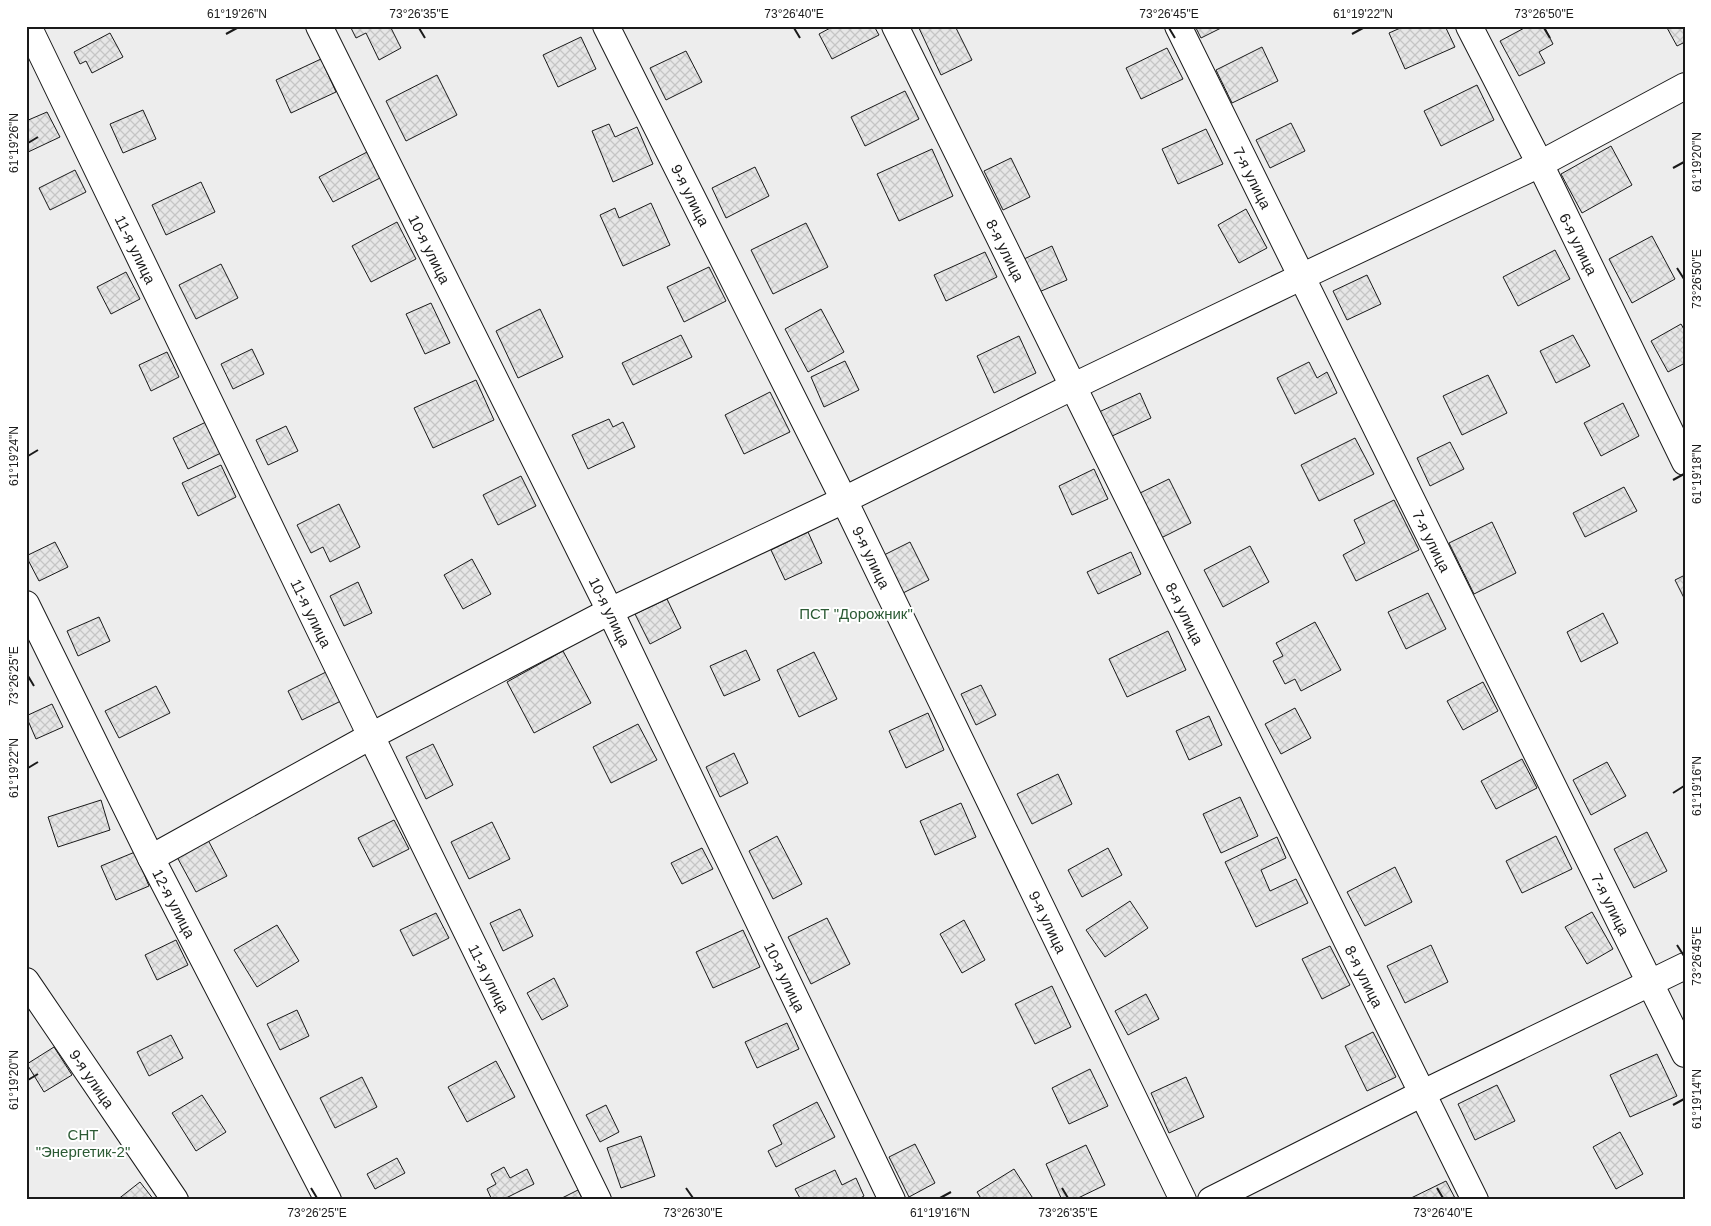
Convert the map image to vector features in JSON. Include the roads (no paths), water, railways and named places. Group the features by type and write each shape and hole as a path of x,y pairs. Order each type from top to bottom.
{"street":[{"name":"11-я улица","path":"28,26 371,736 598,1200"},
{"name":"10-я улица","path":"319,26 610,611 892,1200"},
{"name":"9-я улица","path":"606,26 844,500 1183,1200"},
{"name":"8-я улица","path":"895,26 1475,1200"},
{"name":"7-я улица","path":"1178,26 1685,1054"},
{"name":"6-я улица","path":"1469,26 1540,164 1685,462"},
{"path":"151,858 371,736 610,611 844,500 1074,386 1540,164 1685,86"},
{"name":"12-я улица","path":"26,604 151,858 328,1200"},
{"path":"1211,1200 1423,1093 1685,966"},
{"name":"9-я улица","path":"26,981 175,1200"}],"park label":[{"name":"ПСТ \"Дорожник\"","path":"856,613"},
{"name":"СHТ \"Энергетик-2\"","path":"83,1142"}]}
